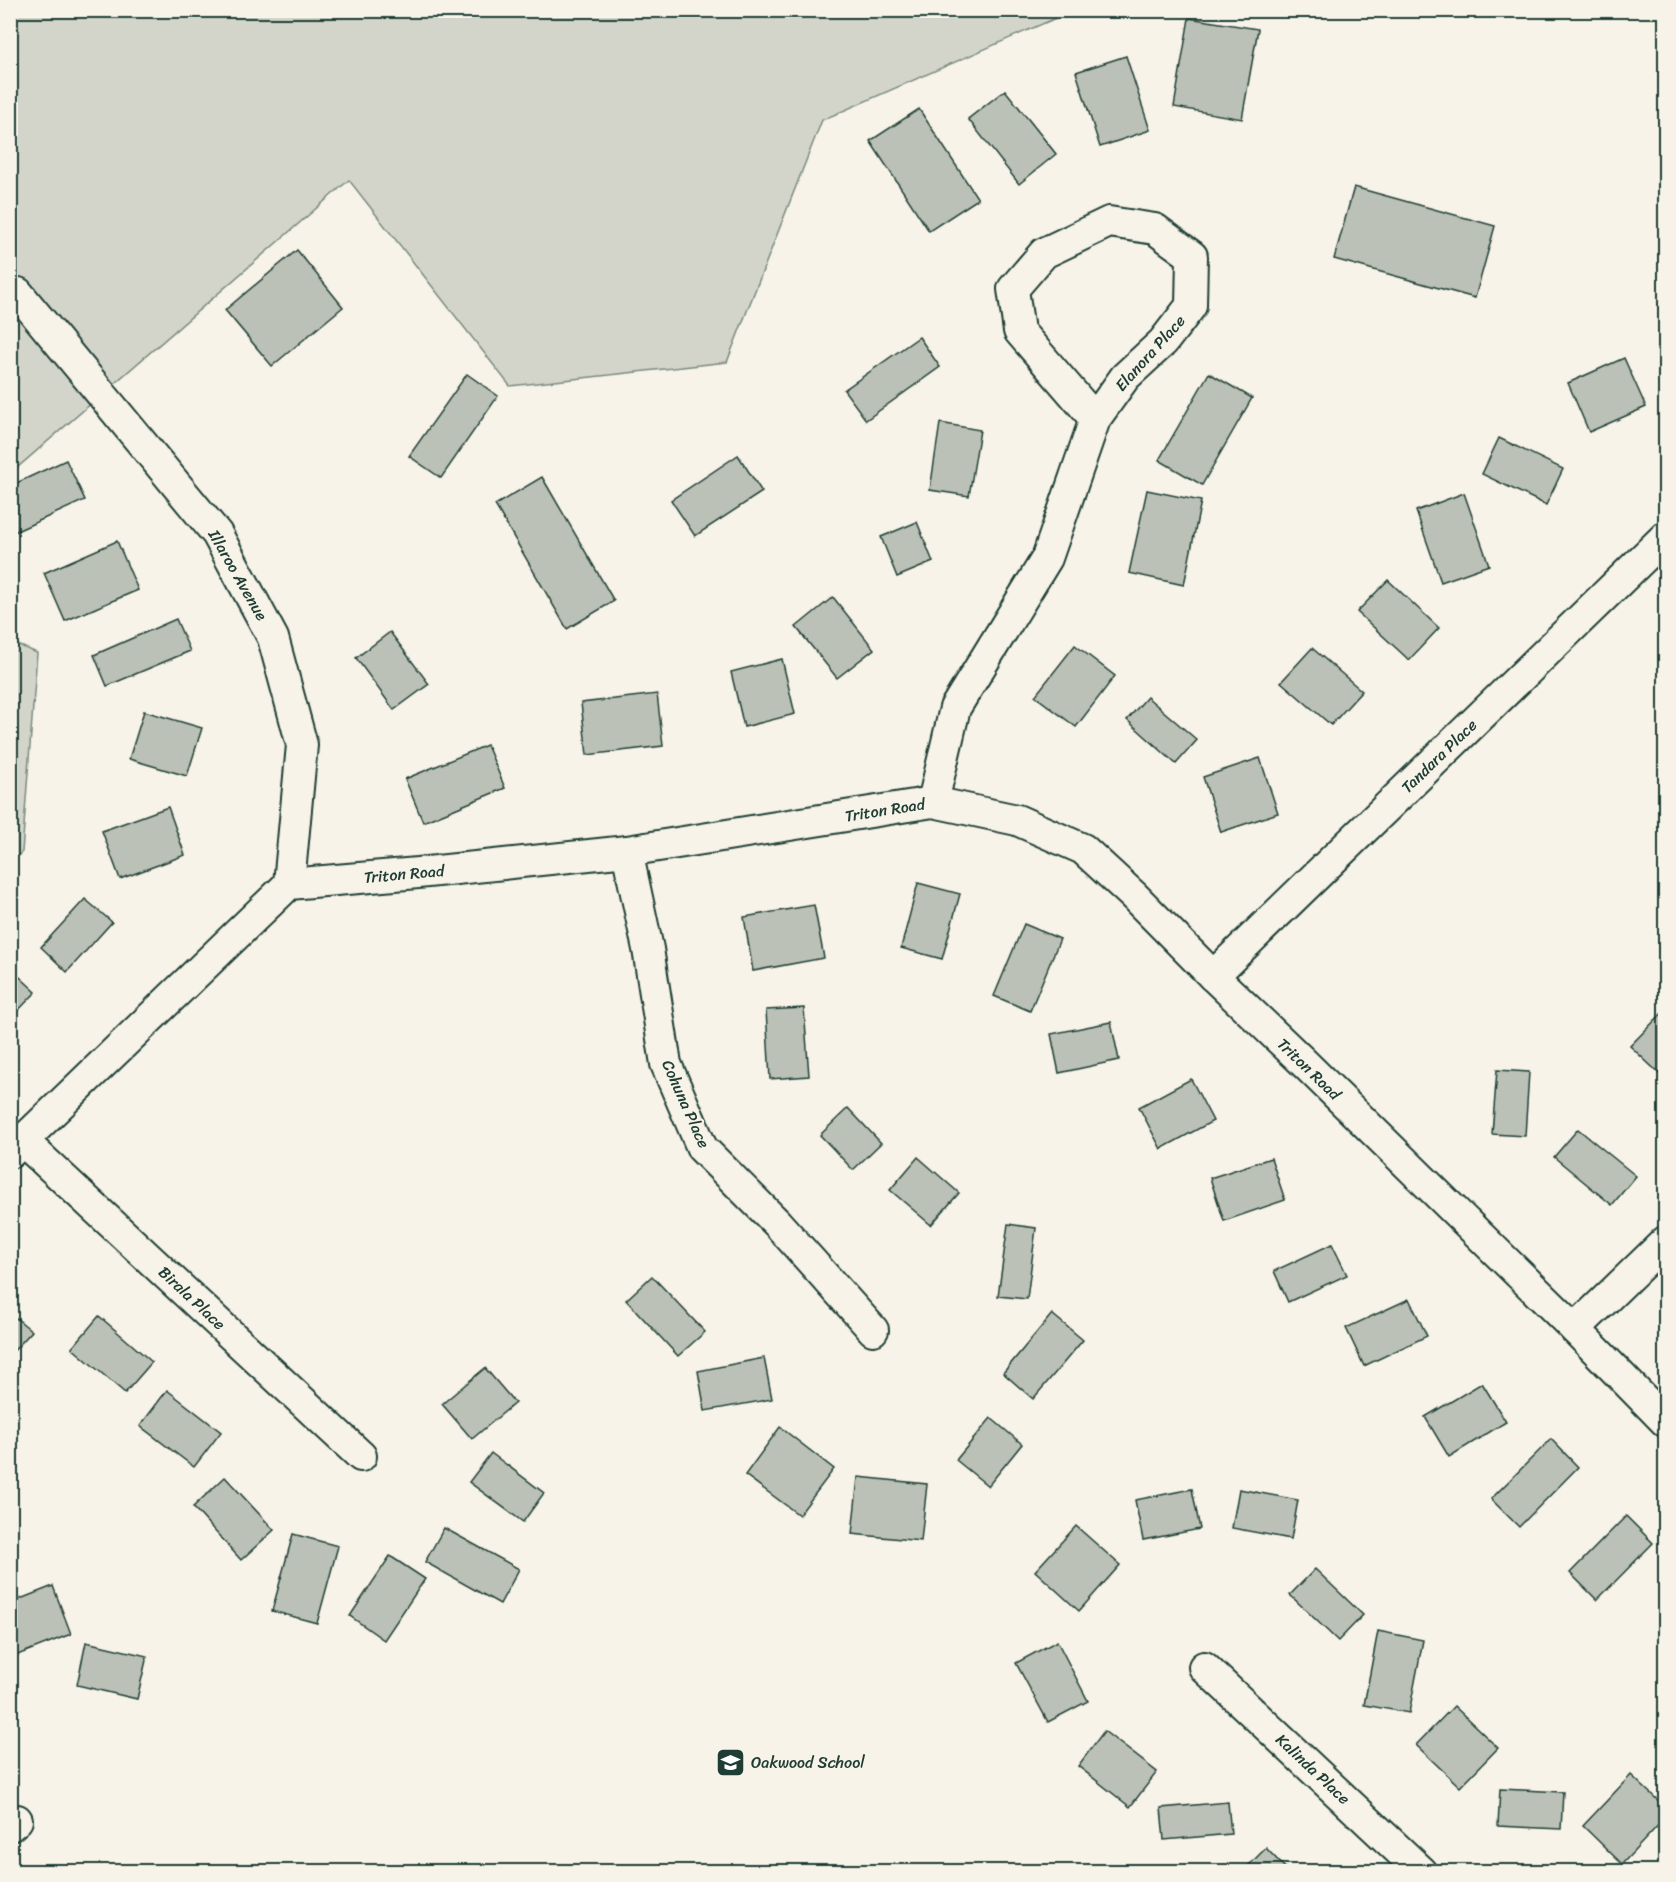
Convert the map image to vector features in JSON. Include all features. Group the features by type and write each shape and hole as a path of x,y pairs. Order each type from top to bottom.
{"street":[{"name":"Elanora Place","path":"933,802 955,708 1047,558 1095,419 1125,377 1163,342 1191,306 1192,256 1155,229 1109,222 1044,254 1013,289 1019,331 1095,419"},
{"name":"Illaroo Avenue","path":"18,293 217,534 273,638 302,745 289,884"},
{"name":"Tandara Place","path":"1213,976 1665,536"},
{"name":"Triton Road","path":"289,884 627,851 933,802 1017,820 1083,849 1134,896 1575,1329 1665,1422"},
{"name":"Cohuna Place","path":"627,851 648,949 666,1064 702,1148 777,1223 873,1330"},
{"path":"16,1147 289,884"},
{"name":"Birala Place","path":"16,1147 362,1456"},
{"path":"1575,1329 1665,1241"},
{"name":"Kalinda Place","path":"1204,1667 1422,1872"}],"shaded area":[{"path":"16,11 1072,11 822,120 727,362 510,386 349,180 11,473 10,17"},
{"path":"11,642 37,653 22,852 11,862"}],"building":[{"path":"1189,18 1258,29 1242,119 1174,107"},
{"path":"1126,56 1150,130 1100,147 1076,72"},
{"path":"1005,90 1056,154 1019,184 968,119"},
{"path":"919,109 978,199 929,231 870,141"},
{"path":"1354,187 1495,226 1475,298 1334,259"},
{"path":"297,250 343,307 272,366 225,310"},
{"path":"919,337 940,367 866,420 844,390"},
{"path":"1624,358 1646,407 1589,432 1568,383"},
{"path":"1209,373 1252,398 1202,485 1159,460"},
{"path":"467,374 498,396 441,478 409,456"},
{"path":"940,423 980,430 969,496 930,490"},
{"path":"1499,438 1563,469 1546,505 1482,474"},
{"path":"738,455 762,492 695,536 671,500"},
{"path":"66,460 85,500 10,534 10,486"},
{"path":"542,477 614,601 567,629 495,505"},
{"path":"1147,490 1201,501 1184,585 1129,573"},
{"path":"1464,493 1489,565 1441,582 1416,511"},
{"path":"917,522 933,562 897,577 881,537"},
{"path":"117,541 138,590 65,621 44,573"},
{"path":"1388,580 1439,628 1409,660 1357,612"},
{"path":"833,597 874,649 837,678 796,627"},
{"path":"176,619 190,651 107,686 94,655"},
{"path":"390,632 429,684 394,710 356,658"},
{"path":"1075,645 1115,676 1076,727 1035,696"},
{"path":"1312,648 1362,691 1331,725 1281,682"},
{"path":"782,659 795,714 744,727 731,672"},
{"path":"657,694 663,746 587,755 581,703"},
{"path":"1147,697 1197,740 1176,764 1127,720"},
{"path":"144,711 202,728 187,776 129,759"},
{"path":"487,745 505,788 423,822 405,779"},
{"path":"1260,758 1278,813 1221,832 1203,777"},
{"path":"168,807 185,855 120,879 102,831"},
{"path":"918,883 960,894 942,959 901,948"},
{"path":"85,899 112,922 67,972 41,947"},
{"path":"814,905 824,958 753,971 744,917"},
{"path":"1024,924 1060,939 1030,1011 994,996"},
{"path":"10,968 36,992 10,1019"},
{"path":"804,1008 809,1076 770,1079 766,1010"},
{"path":"1666,1009 1666,1080 1630,1046"},
{"path":"1111,1022 1119,1060 1059,1073 1051,1034"},
{"path":"1497,1070 1529,1072 1525,1136 1492,1134"},
{"path":"1191,1079 1213,1121 1161,1149 1139,1107"},
{"path":"848,1108 881,1143 853,1170 820,1135"},
{"path":"1578,1129 1636,1176 1612,1205 1554,1157"},
{"path":"918,1157 959,1193 931,1225 890,1190"},
{"path":"1271,1158 1285,1200 1224,1221 1210,1178"},
{"path":"1008,1224 1036,1228 1027,1299 998,1296"},
{"path":"1332,1244 1347,1275 1288,1302 1274,1271"},
{"path":"652,1276 705,1332 678,1356 626,1300"},
{"path":"1409,1299 1427,1336 1364,1366 1346,1328"},
{"path":"10,1313 32,1331 10,1355"},
{"path":"1052,1314 1083,1340 1033,1399 1003,1373"},
{"path":"99,1316 152,1362 125,1393 72,1348"},
{"path":"764,1358 772,1399 705,1411 698,1371"},
{"path":"485,1368 515,1403 472,1439 442,1404"},
{"path":"1482,1383 1506,1422 1449,1457 1425,1417"},
{"path":"167,1390 221,1432 194,1467 140,1426"},
{"path":"991,1418 1022,1444 988,1486 956,1460"},
{"path":"780,1427 834,1469 799,1515 745,1475"},
{"path":"1551,1439 1578,1467 1519,1527 1491,1499"},
{"path":"491,1453 544,1493 523,1522 469,1482"},
{"path":"225,1477 274,1530 241,1560 193,1507"},
{"path":"858,1477 927,1484 921,1541 852,1534"},
{"path":"1192,1489 1200,1529 1143,1540 1135,1500"},
{"path":"1239,1489 1298,1500 1291,1539 1232,1528"},
{"path":"1626,1516 1653,1543 1597,1600 1570,1573"},
{"path":"1076,1526 1120,1565 1079,1611 1035,1571"},
{"path":"444,1528 519,1569 500,1604 425,1562"},
{"path":"293,1534 338,1546 317,1623 272,1611"},
{"path":"390,1556 425,1579 384,1640 350,1616"},
{"path":"1315,1569 1363,1615 1338,1641 1290,1595"},
{"path":"53,1586 71,1634 10,1658 10,1603"},
{"path":"1378,1631 1423,1640 1409,1713 1364,1705"},
{"path":"1057,1641 1088,1701 1048,1722 1016,1663"},
{"path":"86,1642 147,1656 137,1699 77,1685"},
{"path":"1454,1706 1498,1748 1460,1787 1416,1745"},
{"path":"1104,1731 1157,1772 1130,1807 1078,1766"},
{"path":"1631,1775 1666,1808 1666,1817 1622,1864 1583,1826"},
{"path":"1500,1789 1563,1792 1561,1829 1498,1826"},
{"path":"1228,1802 1231,1834 1164,1840 1161,1808"},
{"path":"1266,1848 1289,1872 1242,1872"}],"place":[{"name":"Oakwood School","path":"730,1762"}]}
